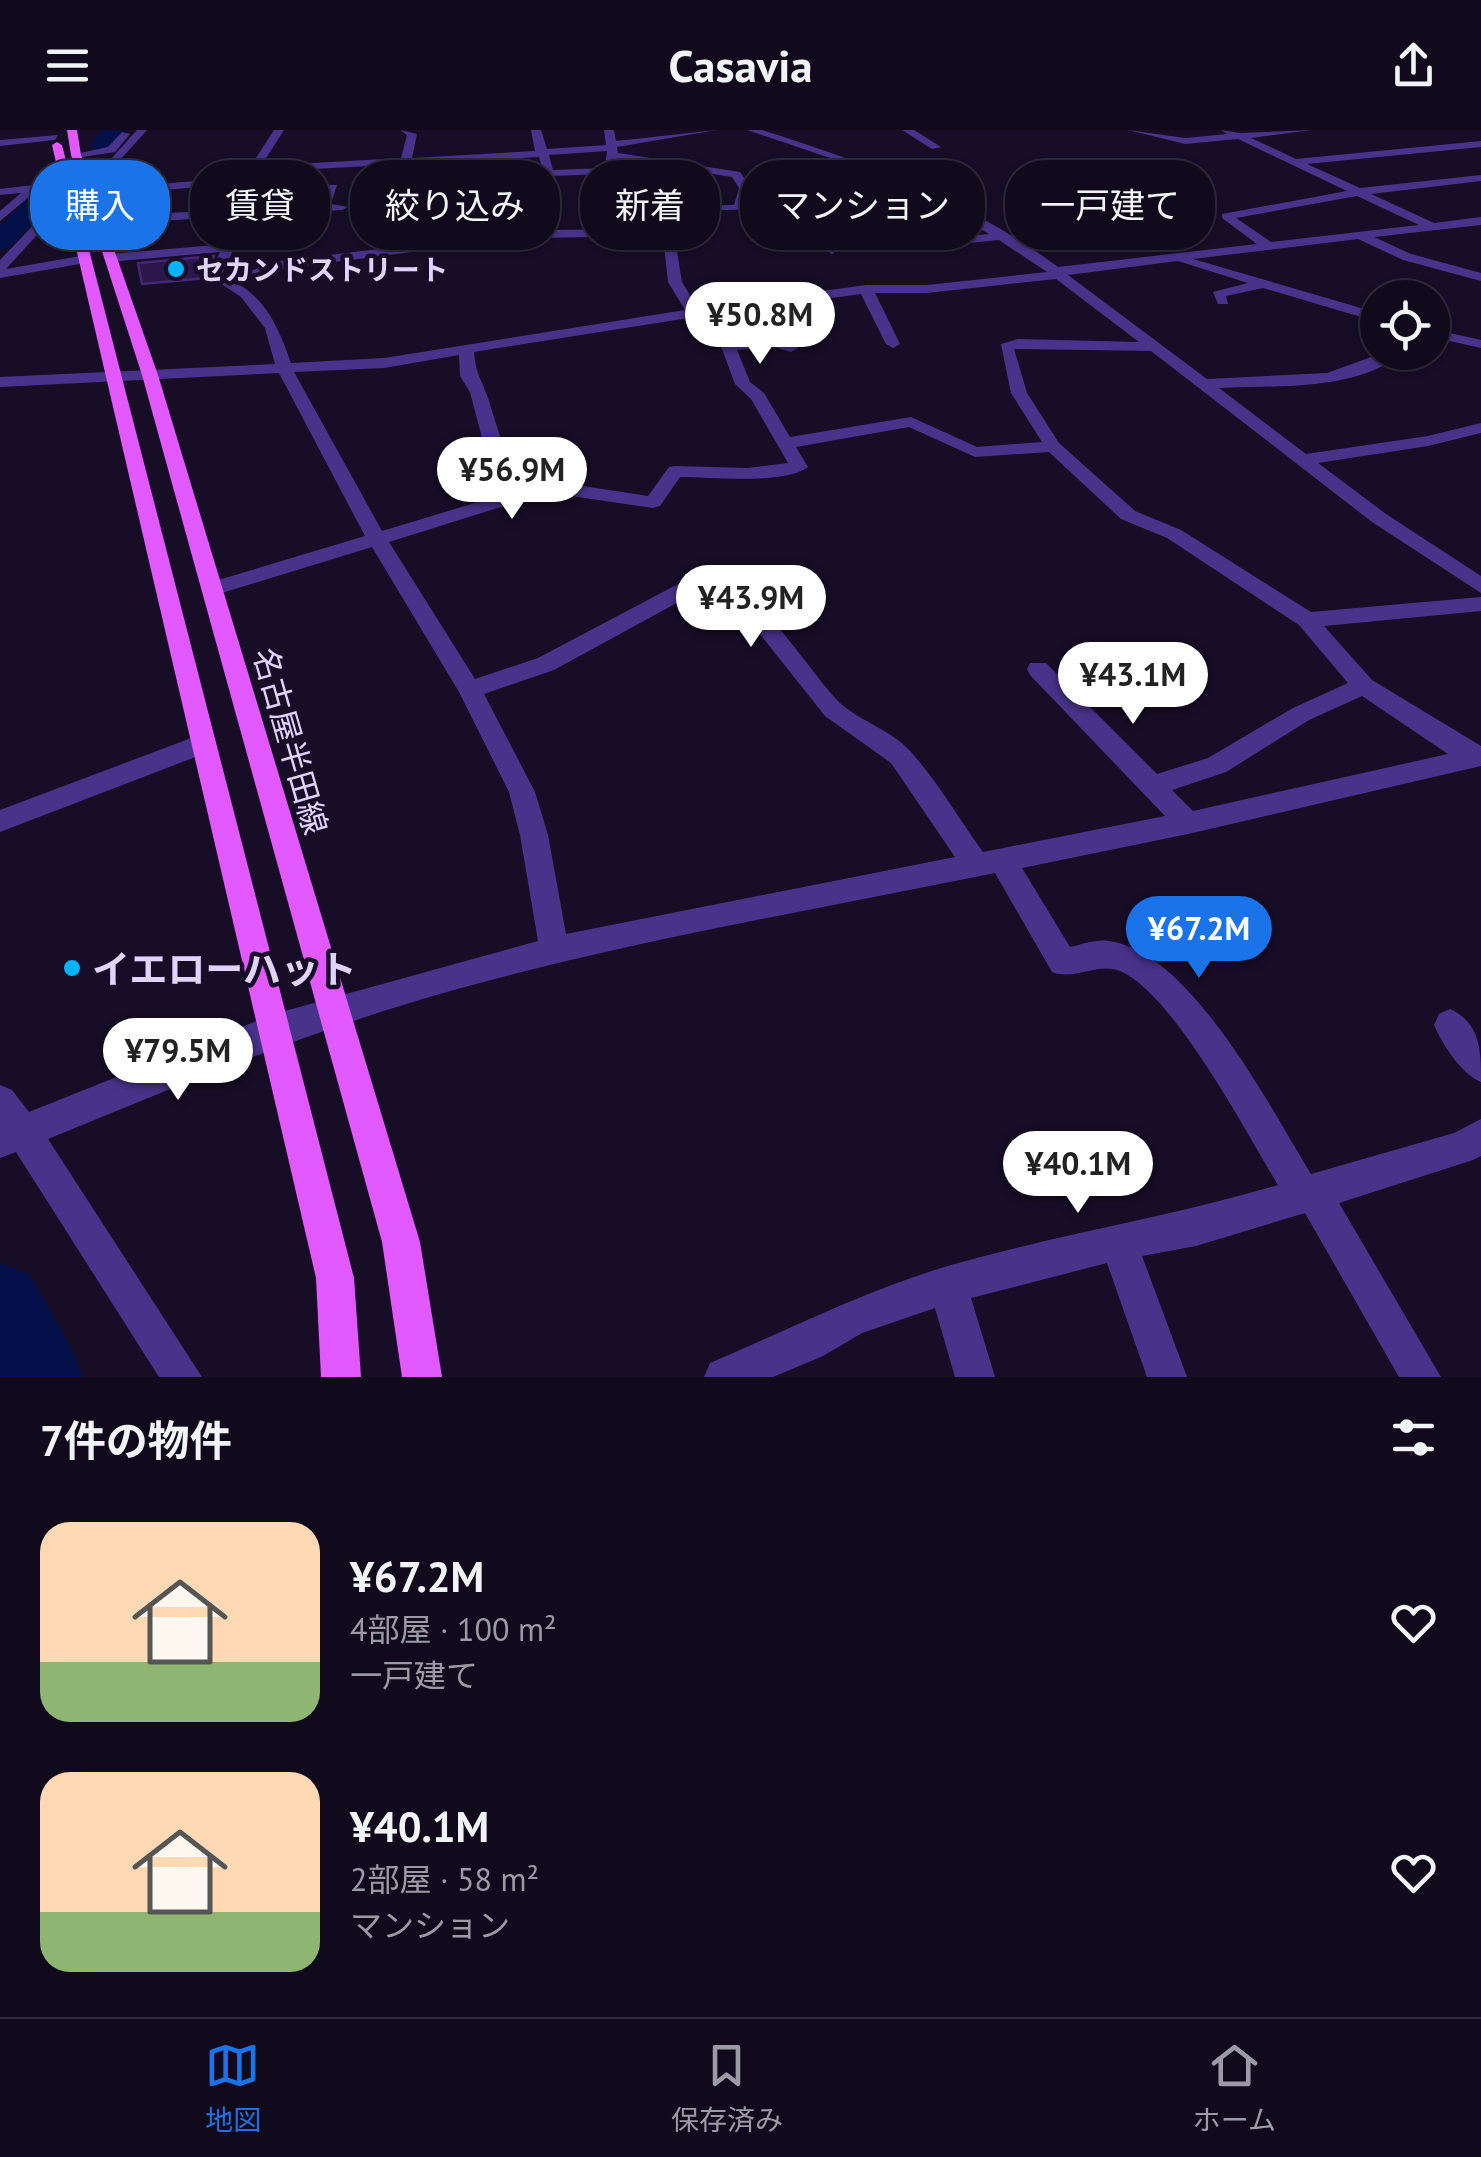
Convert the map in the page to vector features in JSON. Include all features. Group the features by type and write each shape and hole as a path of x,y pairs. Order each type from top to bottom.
{"main road":[{"name":"名古屋半田線","path":"55,134 65,160"},
{"name":"名古屋半田線","path":"95,250 150,375 336,1010 401,1242 422,1377"},
{"name":"名古屋半田線","path":"98,258 116,376 202,744 335,1278 342,1377"}],"street":[{"path":"74,142 111,150 129,130"},
{"path":"115,160 142,130"},
{"path":"260,160 280,130"},
{"path":"405,130 412,134 406,160 612,149 712,130"},
{"path":"536,130 542,160"},
{"path":"609,130 611,160"},
{"path":"752,130 850,160"},
{"path":"907,130 936,146"},
{"path":"1134,130 1185,141 1306,130"},
{"path":"1226,130 1433,227"},
{"path":"0,144 55,134"},
{"path":"1295,162 1481,144"},
{"path":"612,149 736,174 745,188 738,208 720,208"},
{"path":"1269,246 1226,216 1358,192 1481,178"},
{"path":"0,192 30,188"},
{"path":"0,216 30,190"},
{"path":"330,208 342,207"},
{"path":"0,382 384,363 866,289 927,289 1481,221"},
{"path":"985,226 1060,273 1379,518 1481,586"},
{"path":"985,238 1004,236"},
{"path":"1360,236 1407,258 1480,277"},
{"path":"0,273 30,238"},
{"path":"0,273 98,258 228,248 214,275 246,294 272,328 286,370 376,539 470,690 522,792 534,835 554,950"},
{"path":"230,282 280,265 417,250"},
{"path":"586,250 586,256"},
{"path":"212,589 518,495 557,488 652,502 675,471 747,473 799,466 758,396 742,384 728,346 675,282 671,250"},
{"path":"1174,257 1360,313"},
{"path":"1223,301 1218,295 1266,284"},
{"path":"866,289 894,344"},
{"path":"1450,335 1481,344"},
{"path":"728,346 774,342 792,348"},
{"path":"1156,347 1018,343 1006,347 1019,393 1054,446 1128,515 1174,534 1308,620 1364,686 1477,756"},
{"path":"466,350 468,376 478,392 496,456 518,495"},
{"path":"1205,384 1326,380 1367,370"},
{"path":"788,443 911,422 975,452 1054,446"},
{"path":"1303,460 1428,441 1478,426"},
{"path":"470,690 546,664 704,579 724,589 767,628 833,710 900,756 990,863 1064,962 1112,955 1164,984 1189,1022 1208,1038 1421,1377"},
{"path":"1308,620 1481,604"},
{"path":"1038,669 1188,823"},
{"path":"1153,786 1216,765 1301,714 1364,686"},
{"path":"0,822 202,744"},
{"path":"12,1137 274,1030 554,950 1188,823 1477,756"},
{"path":"1450,1024 1481,1066"},
{"path":"0,1102 12,1137 182,1377"},
{"path":"724,1377 809,1342 853,1317 948,1285 1076,1250 1196,1228 1461,1148 1481,1136"},
{"path":"1118,1244 1167,1377"},
{"path":"948,1285 975,1377"}],"building":[{"name":"セカンドストリート","path":"214,256 206,278 142,284 138,263"}],"waterway":[{"path":"101,145 114,130"},
{"path":"0,242 30,211"},
{"path":"0,1305 39,1377"}],"place":[{"name":"セカンドストリート","path":"176,269"},
{"name":"イエローハット","path":"72,968"}]}
